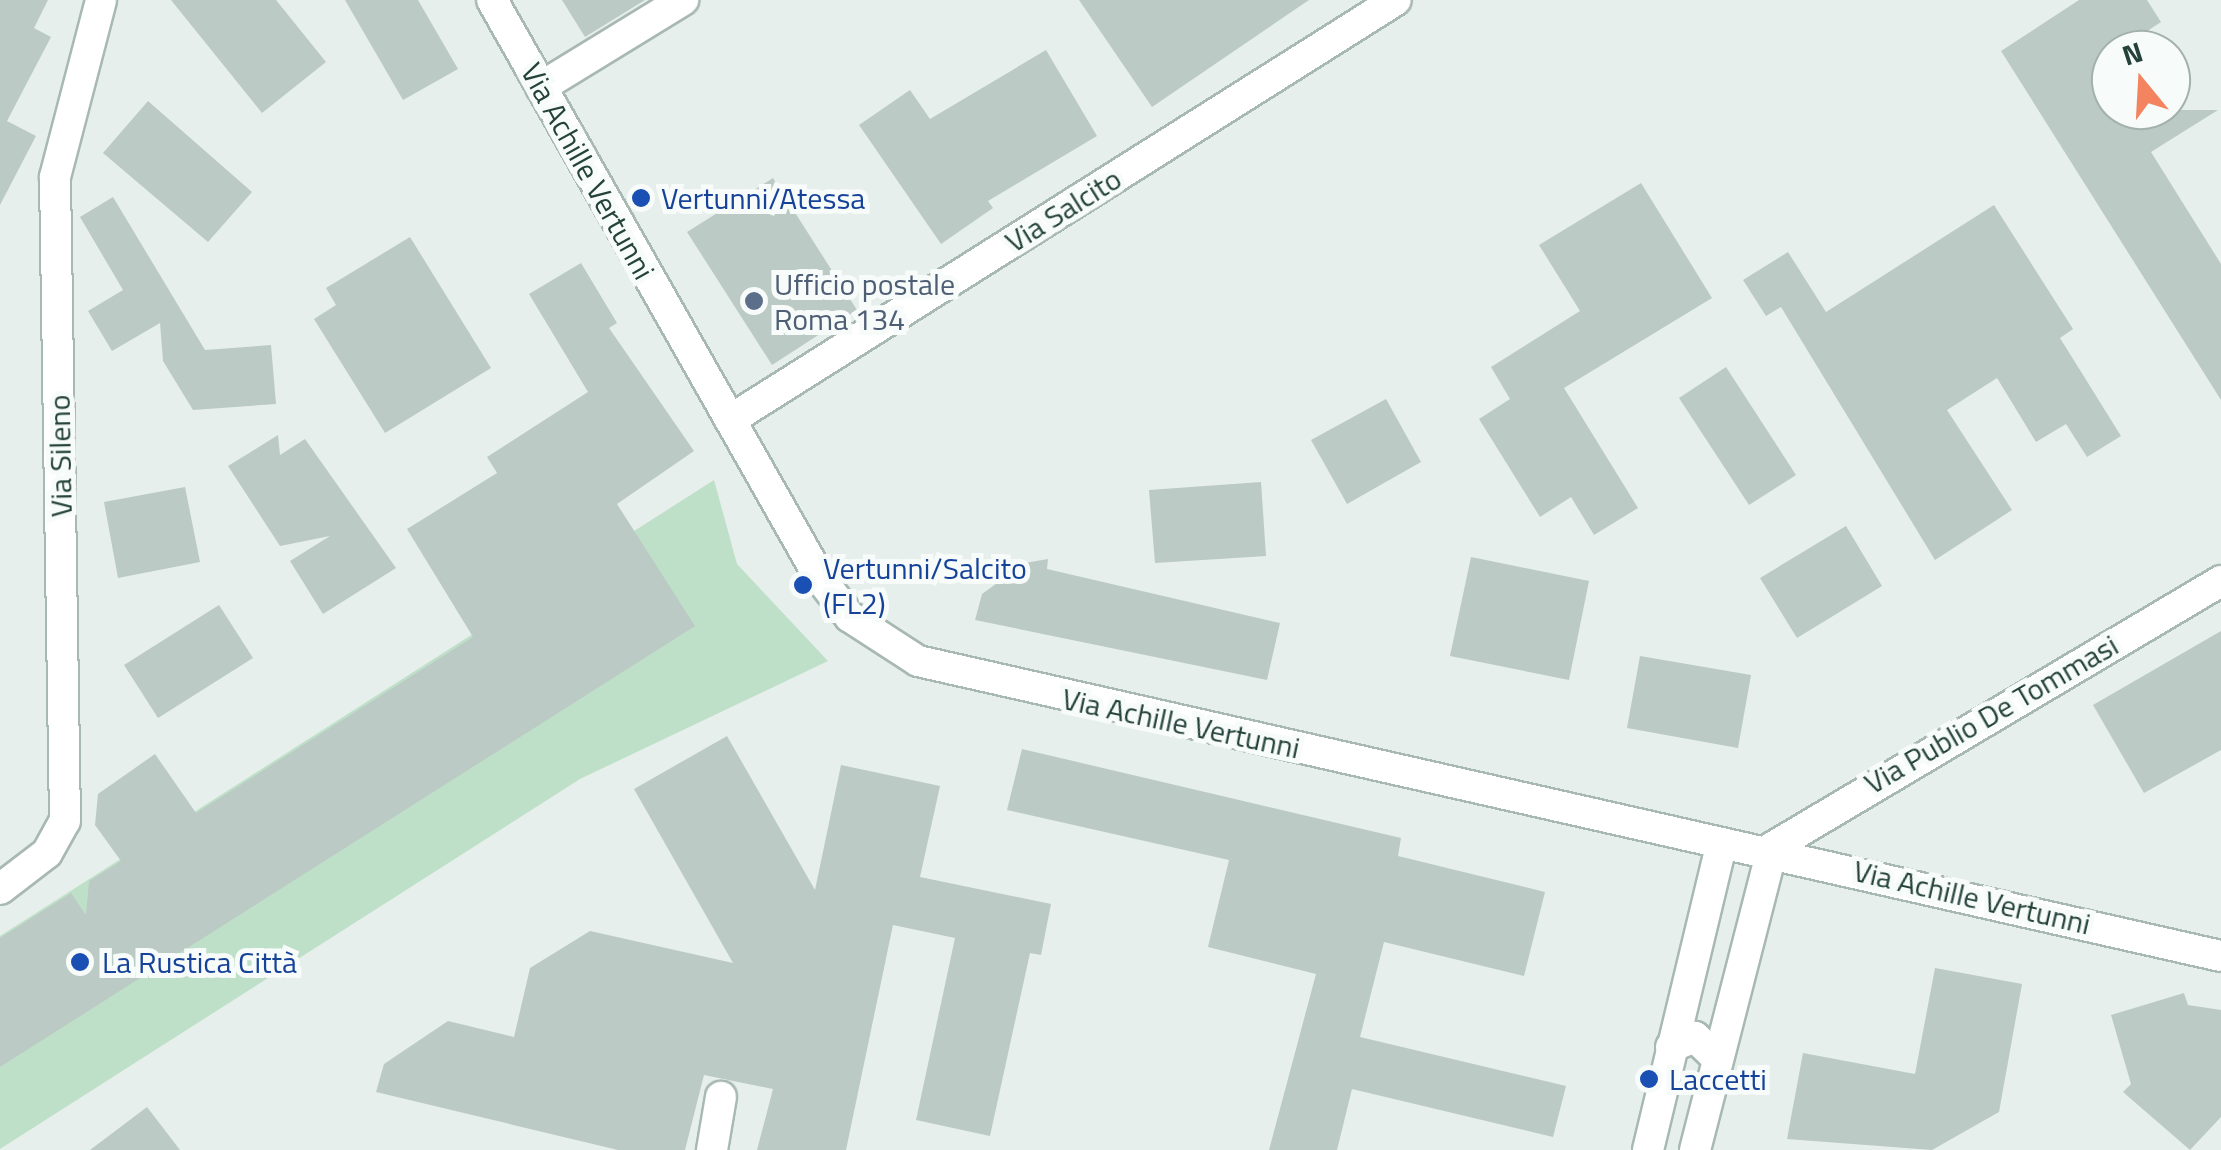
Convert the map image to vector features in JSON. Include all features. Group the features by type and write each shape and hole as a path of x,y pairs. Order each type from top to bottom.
{"street":[{"name":"Via Sileno","path":"0,889 47,853 65,821 54,177 101,0"},
{"name":"Via Achille Vertunni","path":"492,0 836,601 928,666 2221,956"},
{"path":"540,88 683,0"},
{"name":"Via Salcito","path":"730,420 1396,0"},
{"name":"Via Publio De Tommasi","path":"1767,855 1842,800 2221,581"},
{"path":"1648,1150 1721,844"},
{"path":"1695,1150 1767,855"},
{"path":"1672,1047 1696,1036 1716,1057"},
{"path":"712,1150 721,1098"}],"green space":[{"path":"714,480 737,564 828,661 580,779 0,1149 0,936"}],"building":[{"path":"0,0 48,0 34,28 51,37 7,121 36,136 0,205"},
{"path":"171,0 276,0 326,62 262,113"},
{"path":"345,0 418,0 458,69 403,100"},
{"path":"562,0 645,0 585,37"},
{"path":"1079,0 1309,0 1152,107"},
{"path":"2079,0 2147,0 2161,22 2149,30 2091,30 2091,130 2186,130 2151,152 2221,264 2221,400 2001,51"},
{"path":"1046,50 1097,136 988,201 993,208 941,244 859,125 910,90 930,119"},
{"path":"148,101 252,192 208,242 103,153"},
{"path":"2191,110 2218,110 2191,127"},
{"path":"773,178 857,310 772,365 687,232"},
{"path":"1641,183 1712,298 1564,388 1638,508 1594,535 1571,497 1540,517 1479,419 1510,399 1491,367 1580,311 1539,245"},
{"path":"113,197 205,350 271,345 276,404 193,410 163,361 160,323 112,351 88,311 123,290 80,217"},
{"path":"1994,205 2073,329 2060,338 2121,436 2087,457 2066,424 2036,442 1997,378 1947,410 2012,510 1935,560 1781,307 1766,316 1743,280 1788,252 1826,312"},
{"path":"410,237 491,368 385,433 314,319 336,305 326,288"},
{"path":"581,263 617,323 609,328 694,451 617,504 695,626 0,1067 0,938 71,893 86,915 89,881 121,861 95,825 98,794 155,754 196,813 473,637 407,529 497,473 487,457 588,392 529,294"},
{"path":"1726,367 1796,475 1749,505 1679,398"},
{"path":"1386,399 1421,462 1347,504 1311,440"},
{"path":"278,435 280,455 305,439 396,568 323,614 290,561 330,536 280,546 228,466"},
{"path":"1261,482 1266,556 1155,563 1149,490"},
{"path":"185,487 200,562 118,578 104,502"},
{"path":"1846,526 1882,586 1797,638 1760,578"},
{"path":"1471,557 1589,581 1569,680 1450,656"},
{"path":"1048,559 1047,569 1280,623 1267,680 975,620 982,594 1025,563"},
{"path":"219,605 253,658 158,718 124,665"},
{"path":"2221,631 2221,750 2144,793 2093,705"},
{"path":"1640,656 1751,675 1738,748 1627,728"},
{"path":"727,736 815,890 841,765 940,786 920,877 1051,904 1041,955 1030,953 990,1136 916,1120 955,938 893,925 846,1150 757,1150 773,1089 704,1075 685,1150 618,1150 376,1092 384,1064 448,1021 514,1037 530,968 590,931 733,963 634,789"},
{"path":"1022,749 1401,838 1398,856 1545,892 1524,976 1384,942 1360,1037 1566,1086 1553,1137 1352,1089 1337,1150 1269,1150 1316,974 1208,947 1229,860 1007,810"},
{"path":"1935,968 2022,984 1999,1112 1932,1150 1787,1139 1803,1053 1915,1074"},
{"path":"2184,993 2188,1005 2221,1010 2221,1117 2190,1150 2123,1092 2131,1084 2111,1015"},
{"path":"147,1107 180,1150 90,1150"}],"place":[{"name":"Vertunni/Atessa","path":"641,198"},
{"name":"Ufficio postale Roma 134","path":"754,301"},
{"name":"Vertunni/Salcito (FL2)","path":"803,585"},
{"name":"La Rustica Città","path":"80,962"},
{"name":"Laccetti","path":"1649,1079"}]}
